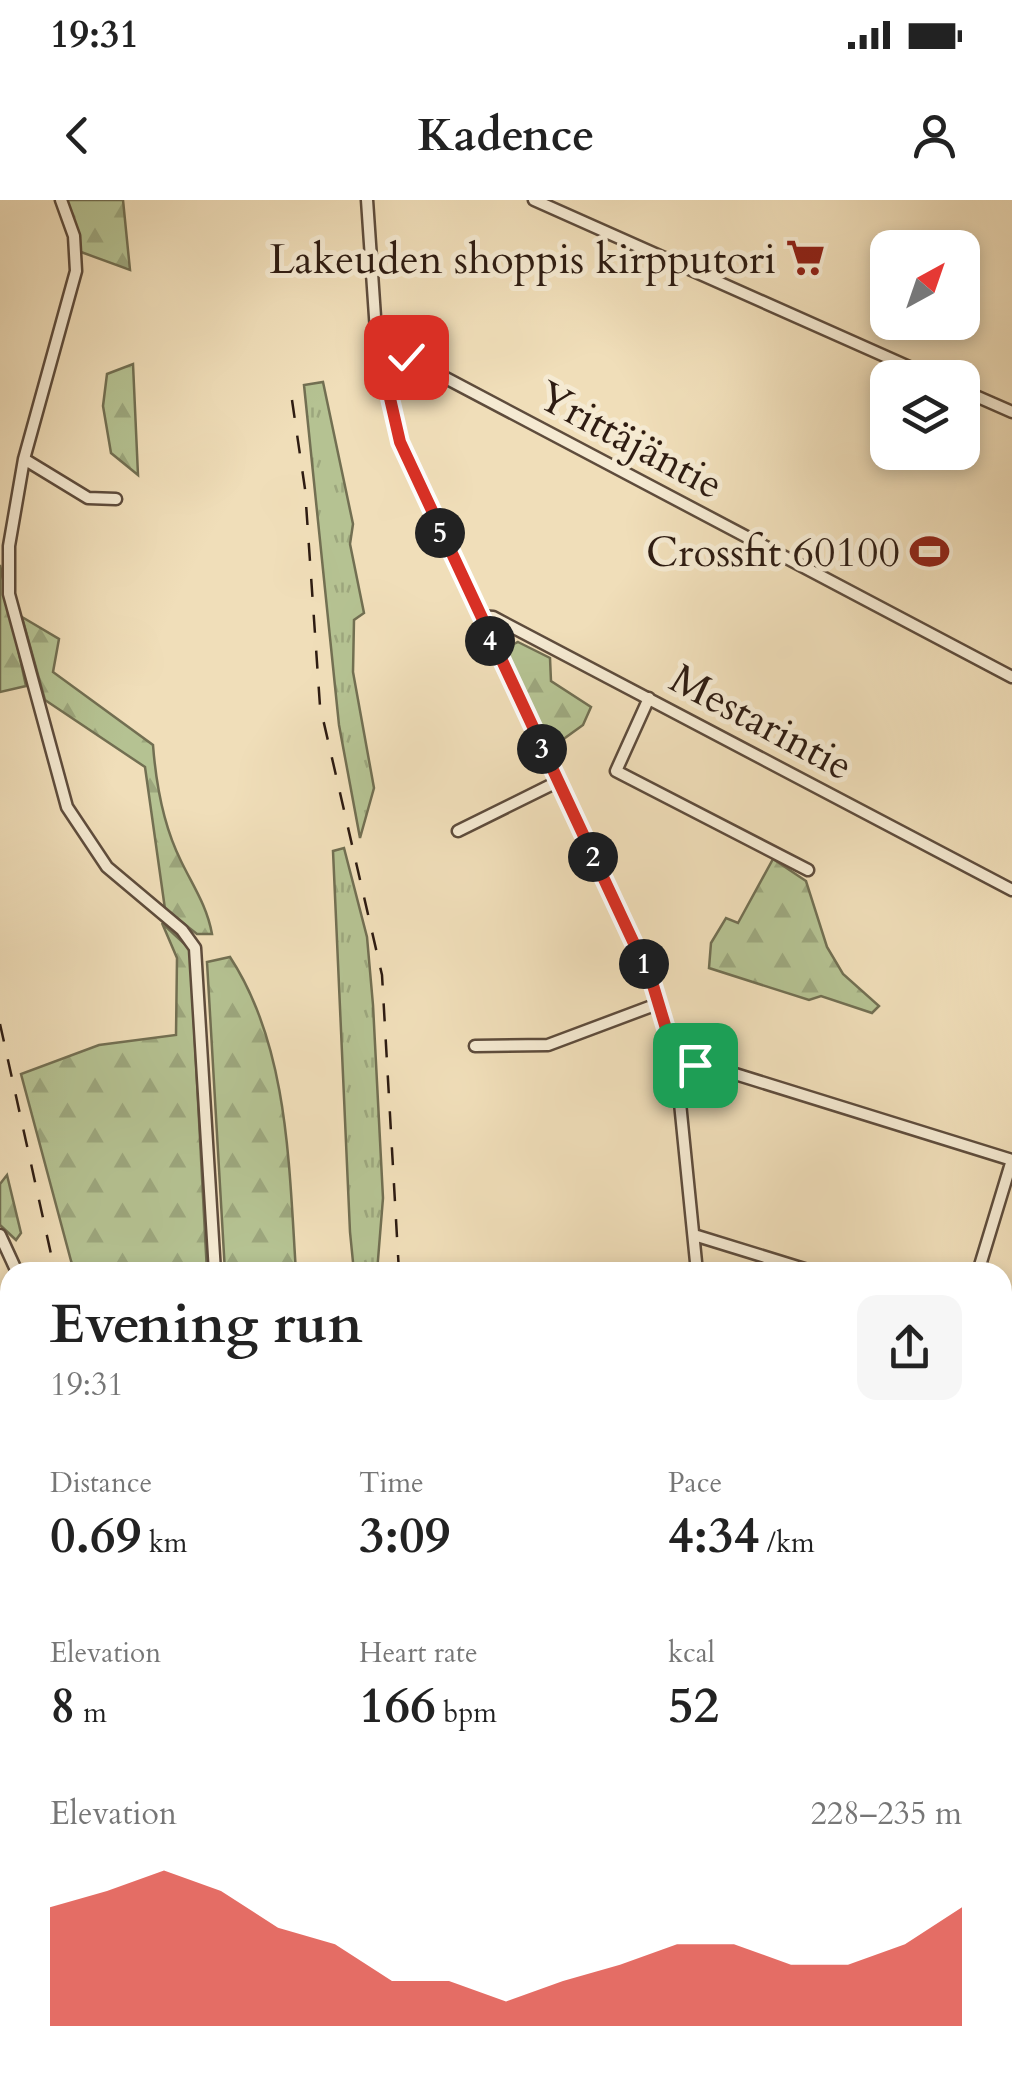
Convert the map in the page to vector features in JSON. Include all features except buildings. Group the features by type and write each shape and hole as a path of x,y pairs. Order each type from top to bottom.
{"street":[{"path":"62,200 74,236 76,271 24,460 9,546 9,594 67,807 107,867 182,930 196,948 214,1262"},
{"path":"367,200 378,346 400,442 660,1003 674,1055 696,1262"},
{"path":"534,200 894,360"},
{"name":"Yrittäjäntie","path":"378,346 406,357 1012,677"},
{"path":"980,398 1012,412"},
{"path":"24,460 88,498 116,500"},
{"name":"Mestarintie","path":"478,616 494,617 1012,890"},
{"path":"649,698 616,771 808,870"},
{"path":"458,831 558,782"},
{"path":"475,1046 548,1045 660,1003"},
{"path":"674,1055 1012,1160 981,1262"},
{"path":"2,1236 13,1262"},
{"path":"694,1236 781,1262"}],"green space":[{"path":"65,200 123,200 130,270 81,252"},
{"path":"133,364 138,475 111,453 103,406 107,374"},
{"path":"323,382 353,524 350,544 364,613 354,620 353,672 374,788 360,838 339,725 304,385"},
{"path":"0,565 26,686 0,692"},
{"path":"22,617 59,639 53,672 153,745 169,833 203,905 212,934 197,934 165,909 145,767 45,700"},
{"path":"518,642 550,658 551,681 591,707 583,725 551,748 507,657 512,645"},
{"path":"344,848 367,937 383,1198 378,1262 353,1262 333,851"},
{"path":"773,859 806,881 827,947 843,974 879,1006 872,1013 821,996 809,1000 709,968 711,943 726,918 738,923"},
{"path":"162,923 190,949 206,1262 71,1262 21,1074 99,1045 176,1035 177,958"},
{"path":"230,957 264,1030 275,1069 288,1150 295,1262 224,1262 207,962"},
{"path":"7,1175 21,1233 16,1240 0,1225 0,1184"}],"railway":[{"path":"292,400 305,489 320,706 382,975 398,1262"},
{"path":"0,1024 53,1262"}],"place":[{"name":"Lakeuden shoppis kirpputori","path":"806,258"},
{"name":"Crossfit 60100","path":"930,551"}],"route":[{"path":"406,357 378,346 385,391 400,442 652,982 674,1055 695,1065"}]}
